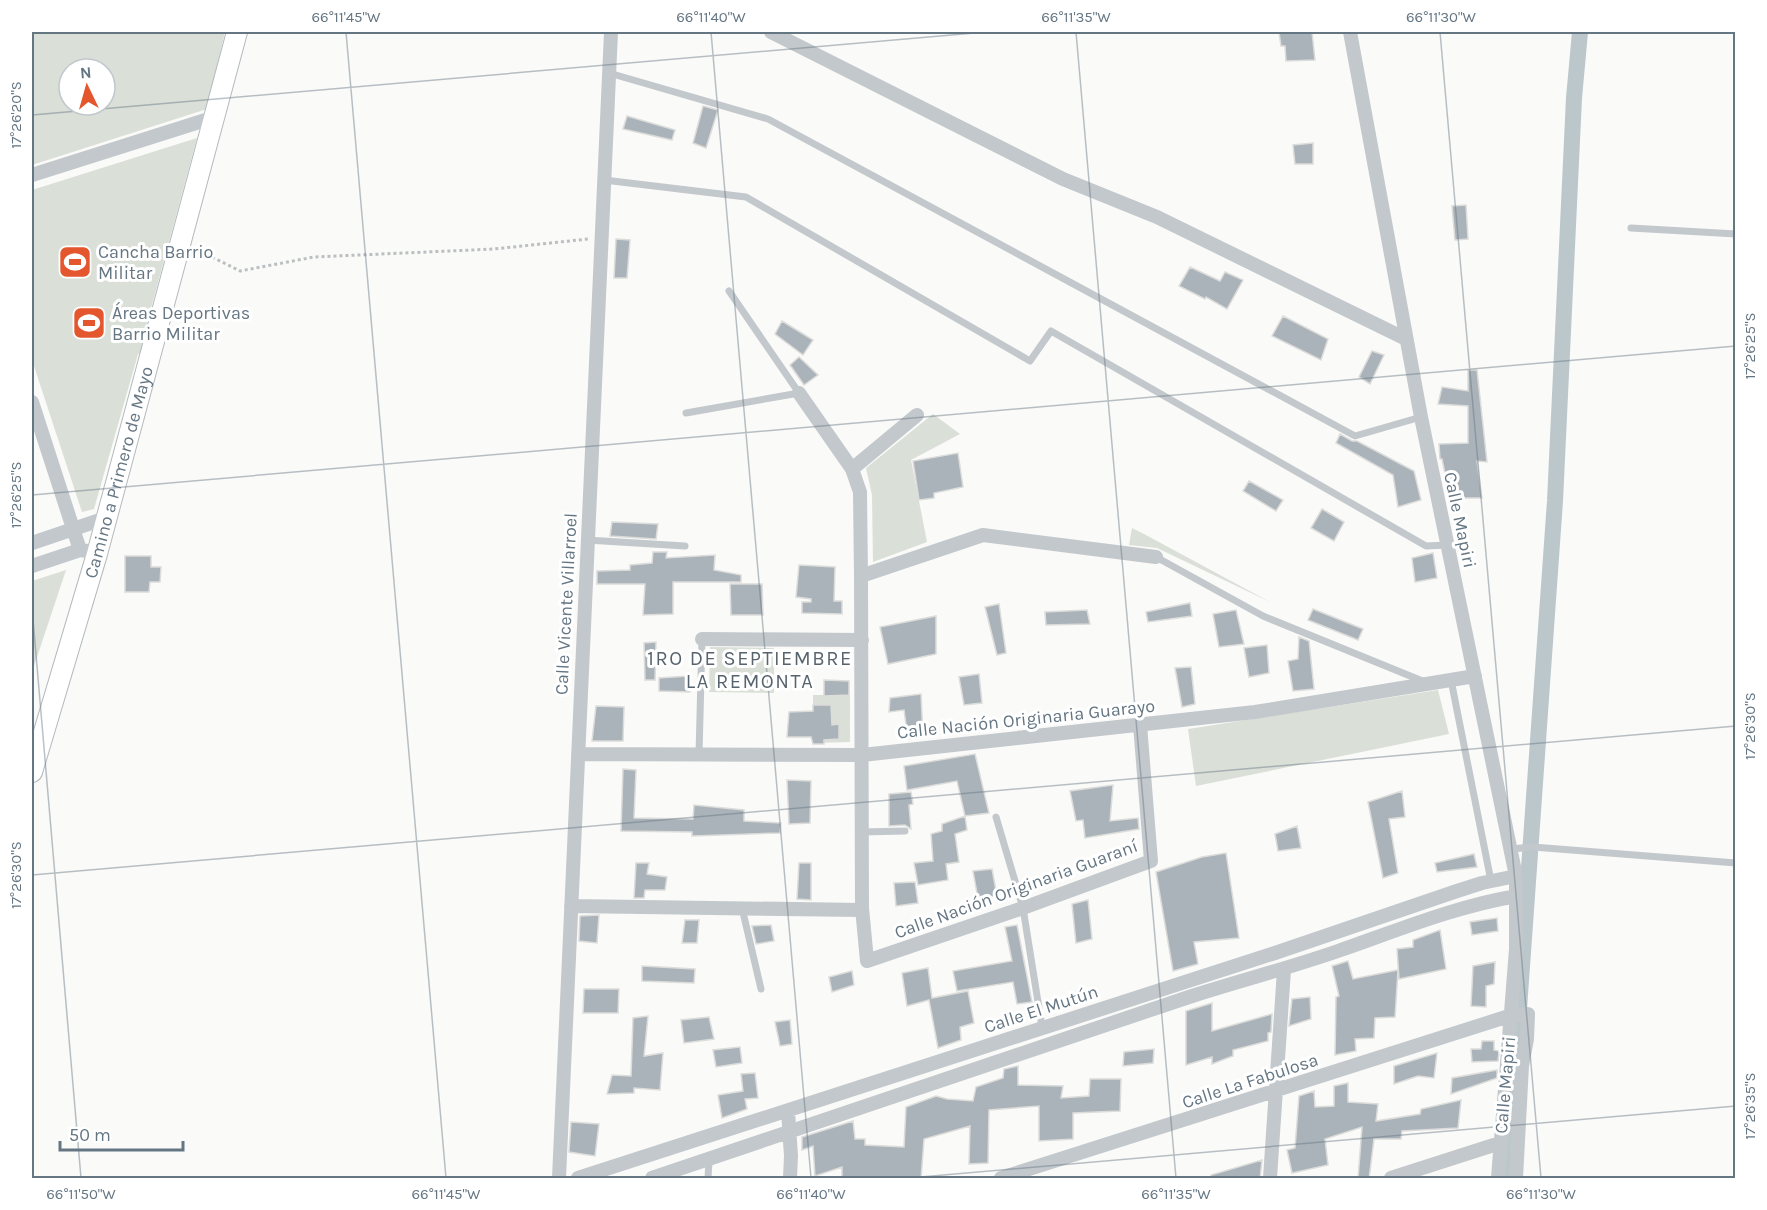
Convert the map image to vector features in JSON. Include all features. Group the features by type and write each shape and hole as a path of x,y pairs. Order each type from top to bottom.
{"main road":[{"name":"Camino a Primero de Mayo","path":"32,772 89,552 106,518 237,32"}],"street":[{"name":"Calle Vicente Villarroel","path":"559,1179 610,32"},
{"path":"771,32 1063,179 1157,217 1406,339"},
{"name":"Calle Mapiri","path":"1350,32 1421,417 1516,876 1516,949 1498,1179"},
{"path":"32,175 214,117"},
{"path":"571,906 862,910 860,492 852,469 800,393"},
{"path":"32,402 73,529 89,552 32,566"},
{"path":"852,469 917,415"},
{"path":"32,543 106,518"},
{"path":"861,576 983,535 1156,557"},
{"path":"702,639 862,640"},
{"name":"Calle Nación Originaria Guarayo","path":"578,754 862,755 1255,712 1475,676"},
{"name":"Calle Nación Originaria Guaraní","path":"862,910 867,961 1023,908 1151,861 1140,725"},
{"name":"Calle El Mutún","path":"578,1179 1275,953 1457,891 1516,876"},
{"name":"Calle El Mutún","path":"652,1179 1189,997 1241,980 1284,970 1446,914 1495,899 1517,896"},
{"path":"1270,1179 1284,970"},
{"name":"Calle Mapiri","path":"1509,1016 1528,1014 1527,1039 1522,1066 1516,1179"},
{"name":"Calle La Fabulosa","path":"1001,1179 1509,1016"},
{"path":"788,1112 790,1179"},
{"path":"1391,1179 1500,1143"}],"lane":[{"path":"609,73 768,119 1355,436 1421,417"},
{"path":"604,180 746,197 1030,361 1052,332 1426,546 1447,544"},
{"path":"1631,228 1736,234"},
{"path":"686,413 800,393 729,291"},
{"path":"587,540 685,546"},
{"path":"1156,557 1263,616 1430,684"},
{"path":"699,754 702,639"},
{"path":"1450,680 1491,881"},
{"path":"996,817 1023,908 1042,1027"},
{"path":"862,832 904,831"},
{"path":"1511,849 1533,847 1736,863"},
{"path":"742,908 761,989"},
{"path":"708,1179 709,1161"}],"path":[{"path":"181,242 240,271 314,257 494,249 601,238"}],"shaded area":[{"path":"32,32 225,32 207,109 32,165"},
{"name":"Áreas Deportivas Barrio Militar","path":"197,138 143,338 147,351 138,354 94,509 82,512 32,360 32,190"},
{"path":"933,414 960,434 911,460 927,542 873,562 872,495 866,468"},
{"path":"1132,528 1270,602 1157,548 1129,545"},
{"path":"66,570 32,672 32,581"},
{"path":"710,647 774,648 774,693 709,692"},
{"path":"1438,690 1449,734 1196,786 1188,729"},
{"path":"813,695 850,695 850,742 813,743"}],"building":[{"path":"1279,32 1312,32 1315,60 1286,61 1285,46 1281,46"},
{"path":"703,106 718,110 706,148 693,143"},
{"path":"627,116 675,130 672,140 623,129"},
{"path":"1313,143 1313,164 1295,164 1293,145"},
{"path":"1466,205 1468,239 1455,240 1452,206"},
{"path":"616,239 630,240 627,278 614,278"},
{"path":"1190,267 1220,281 1225,272 1243,280 1227,309 1179,286"},
{"path":"1283,316 1328,339 1321,360 1272,336"},
{"path":"782,321 813,340 803,355 775,334"},
{"path":"1372,351 1384,355 1370,384 1359,377"},
{"path":"799,357 818,375 804,385 790,365"},
{"path":"1468,370 1477,370 1487,462 1477,461 1482,498 1450,498 1442,459 1440,459 1439,444 1468,443 1468,406 1438,404 1442,387 1468,391"},
{"path":"1340,434 1414,471 1421,500 1398,507 1393,475 1336,443"},
{"path":"958,453 963,487 934,493 934,498 919,500 913,461"},
{"path":"1249,481 1283,500 1276,511 1243,491"},
{"path":"1322,509 1344,522 1334,541 1311,528"},
{"path":"612,522 658,524 656,539 610,536"},
{"path":"653,552 667,552 666,558 715,555 714,570 741,575 741,582 673,582 673,614 643,615 645,584 597,584 597,571 630,570 630,565 652,563"},
{"path":"1433,553 1437,578 1415,582 1412,558"},
{"path":"125,556 151,556 151,567 161,567 160,582 150,582 149,592 125,592"},
{"path":"799,565 835,567 834,601 842,601 842,614 802,613 802,602 811,602 811,599 796,597"},
{"path":"730,584 762,584 763,615 731,615"},
{"path":"1190,603 1192,616 1148,622 1146,612"},
{"path":"999,604 1006,653 997,655 985,607"},
{"path":"1313,609 1363,629 1358,640 1308,620"},
{"path":"1087,610 1090,624 1046,625 1045,612"},
{"path":"1236,610 1244,644 1219,647 1213,614"},
{"path":"936,616 936,654 888,664 880,627"},
{"path":"1299,637 1309,641 1314,689 1293,691 1288,661 1298,659"},
{"path":"656,642 655,680 645,680 644,643"},
{"path":"1267,645 1269,673 1249,677 1244,648"},
{"path":"1191,667 1195,704 1182,707 1175,668"},
{"path":"979,674 982,703 964,705 959,677"},
{"path":"689,676 690,692 659,691 659,678"},
{"path":"824,680 849,681 849,695 824,696"},
{"path":"921,694 923,737 908,739 904,710 889,712 890,698"},
{"path":"813,705 831,705 832,725 839,724 839,739 824,740 824,744 813,744 811,737 787,737 789,712 813,711"},
{"path":"596,706 624,707 623,741 592,741"},
{"path":"975,754 989,813 965,816 957,781 907,790 904,766"},
{"path":"623,769 636,770 634,818 693,819 694,805 744,810 744,821 781,823 780,833 692,836 692,832 621,831"},
{"path":"787,780 811,781 810,823 789,824"},
{"path":"1113,785 1110,821 1138,818 1139,829 1085,838 1083,820 1076,821 1070,791"},
{"path":"1402,791 1405,817 1389,819 1398,873 1383,878 1368,802"},
{"path":"911,792 913,804 909,805 911,829 905,825 889,826 889,794"},
{"path":"965,816 967,830 955,834 959,862 946,864 948,880 918,885 914,863 933,861 931,834 942,831 942,824"},
{"path":"1297,826 1301,848 1278,851 1275,834"},
{"path":"1226,853 1239,938 1194,942 1198,964 1173,971 1156,872 1202,857"},
{"path":"1474,854 1477,867 1437,872 1435,863"},
{"path":"636,863 649,863 647,874 667,877 665,890 645,890 644,898 634,898"},
{"path":"799,863 811,863 811,900 797,899"},
{"path":"992,869 997,896 978,899 973,871"},
{"path":"915,882 918,903 896,906 894,883"},
{"path":"1088,900 1092,939 1076,943 1072,904"},
{"path":"599,915 597,943 579,941 580,916"},
{"path":"1497,918 1498,931 1472,935 1470,922"},
{"path":"685,920 699,920 697,943 682,943"},
{"path":"771,925 774,941 756,944 752,926"},
{"path":"1017,925 1032,1002 1017,1004 1013,982 957,991 953,971 1012,961 1005,927"},
{"path":"1440,930 1446,969 1399,979 1397,949 1413,947 1413,940"},
{"path":"1348,961 1353,979 1398,970 1395,1017 1375,1018 1374,1038 1355,1039 1356,1051 1335,1055 1336,997 1339,996 1332,966"},
{"path":"1495,962 1494,984 1486,986 1486,1007 1471,1006 1473,966"},
{"path":"642,966 695,969 694,983 642,981"},
{"path":"928,968 932,998 968,991 974,1023 960,1027 961,1040 938,1048 929,1000 907,1006 902,973"},
{"path":"852,971 854,985 832,992 829,977"},
{"path":"584,989 619,989 618,1013 583,1013"},
{"path":"1310,997 1311,1019 1289,1026 1292,999"},
{"path":"1212,1003 1212,1031 1272,1014 1268,1041 1233,1050 1233,1056 1212,1064 1212,1057 1186,1065 1186,1011"},
{"path":"648,1016 644,1056 663,1053 660,1090 634,1088 634,1093 607,1094 612,1075 631,1076 633,1018"},
{"path":"709,1017 714,1039 684,1043 681,1020"},
{"path":"790,1020 792,1044 780,1046 775,1022"},
{"path":"1482,1041 1494,1041 1494,1050 1499,1051 1498,1061 1472,1062 1471,1049 1481,1049"},
{"path":"740,1047 742,1063 716,1067 713,1050"},
{"path":"1154,1049 1153,1063 1123,1066 1124,1052"},
{"path":"1437,1053 1434,1078 1418,1076 1394,1084 1394,1066"},
{"path":"1018,1066 1018,1085 1063,1086 1061,1098 1089,1096 1090,1079 1121,1079 1120,1111 1073,1113 1073,1139 1039,1141 1039,1106 989,1110 988,1163 969,1164 970,1126 924,1139 921,1179 842,1177 842,1167 815,1176 813,1146 802,1150 802,1137 853,1121 855,1139 865,1139 865,1145 904,1147 906,1107 936,1096 973,1101 976,1087 1003,1078 1004,1069"},
{"path":"1497,1070 1497,1078 1451,1094 1452,1078"},
{"path":"755,1073 758,1098 745,1099 747,1109 722,1118 718,1095 743,1091 741,1074"},
{"path":"1348,1083 1348,1102 1378,1104 1376,1121 1420,1114 1421,1109 1461,1100 1458,1128 1402,1131 1401,1139 1374,1139 1369,1179 1358,1179 1362,1127 1325,1139 1328,1165 1292,1173 1287,1150 1295,1148 1299,1096 1314,1091 1315,1107 1334,1106 1334,1086"},
{"path":"571,1122 599,1124 595,1156 569,1152"},
{"path":"1262,1160 1260,1179 1211,1179 1211,1175"}],"waterway":[{"path":"1507,1178 1555,501 1574,98 1580,32"}],"place":[{"name":"Cancha Barrio Militar","path":"75,262"},
{"name":"Áreas Deportivas Barrio Militar","path":"89,323"}],"district":[{"name":"1RO DE SEPTIEMBRE LA REMONTA","path":"750,670"}]}
